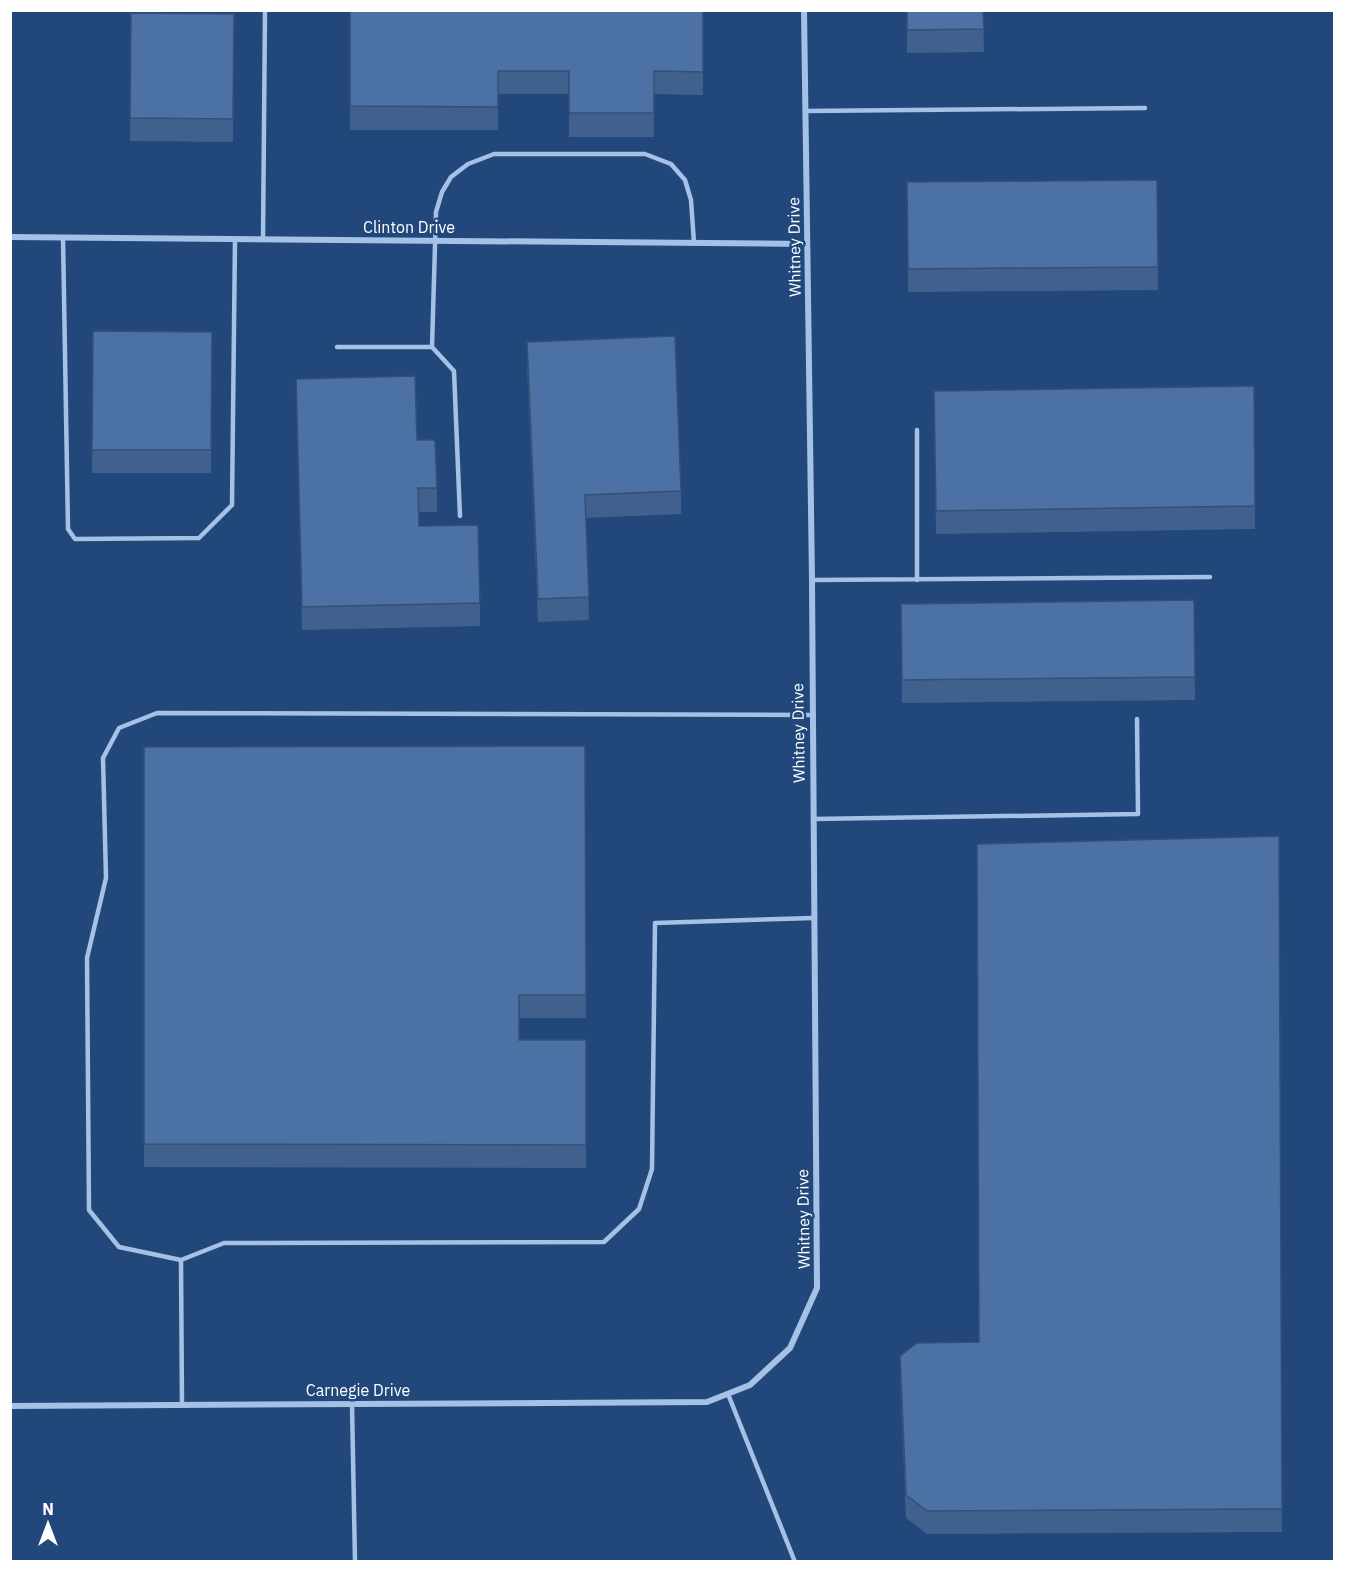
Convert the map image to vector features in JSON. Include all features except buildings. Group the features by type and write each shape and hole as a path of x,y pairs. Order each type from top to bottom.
{"street":[{"name":"Whitney Drive","path":"706,1402 750,1385 790,1348 817,1288 812,580 804,10"},
{"name":"Clinton Drive","path":"10,237 807,244"},
{"name":"Carnegie Drive","path":"10,1406 706,1402"}],"lane":[{"path":"263,240 265,10"},
{"path":"805,111 1145,108"},
{"path":"460,516 454,371 432,347 436,212 442,192 451,177 468,164 494,154 645,154 671,164 685,180 691,200 694,243"},
{"path":"63,237 68,529 75,539 199,538 232,505 235,239"},
{"path":"337,347 432,347"},
{"path":"917,430 917,580"},
{"path":"812,580 1210,577"},
{"path":"812,716 157,713 119,728 103,758 106,878 87,958 89,1210 119,1247 181,1260 224,1243 604,1242 639,1209 652,1169 656,924 813,918"},
{"path":"813,819 1138,814 1137,719"},
{"path":"181,1260 182,1405"},
{"path":"728,1394 795,1562"},
{"path":"352,1404 355,1562"}]}
